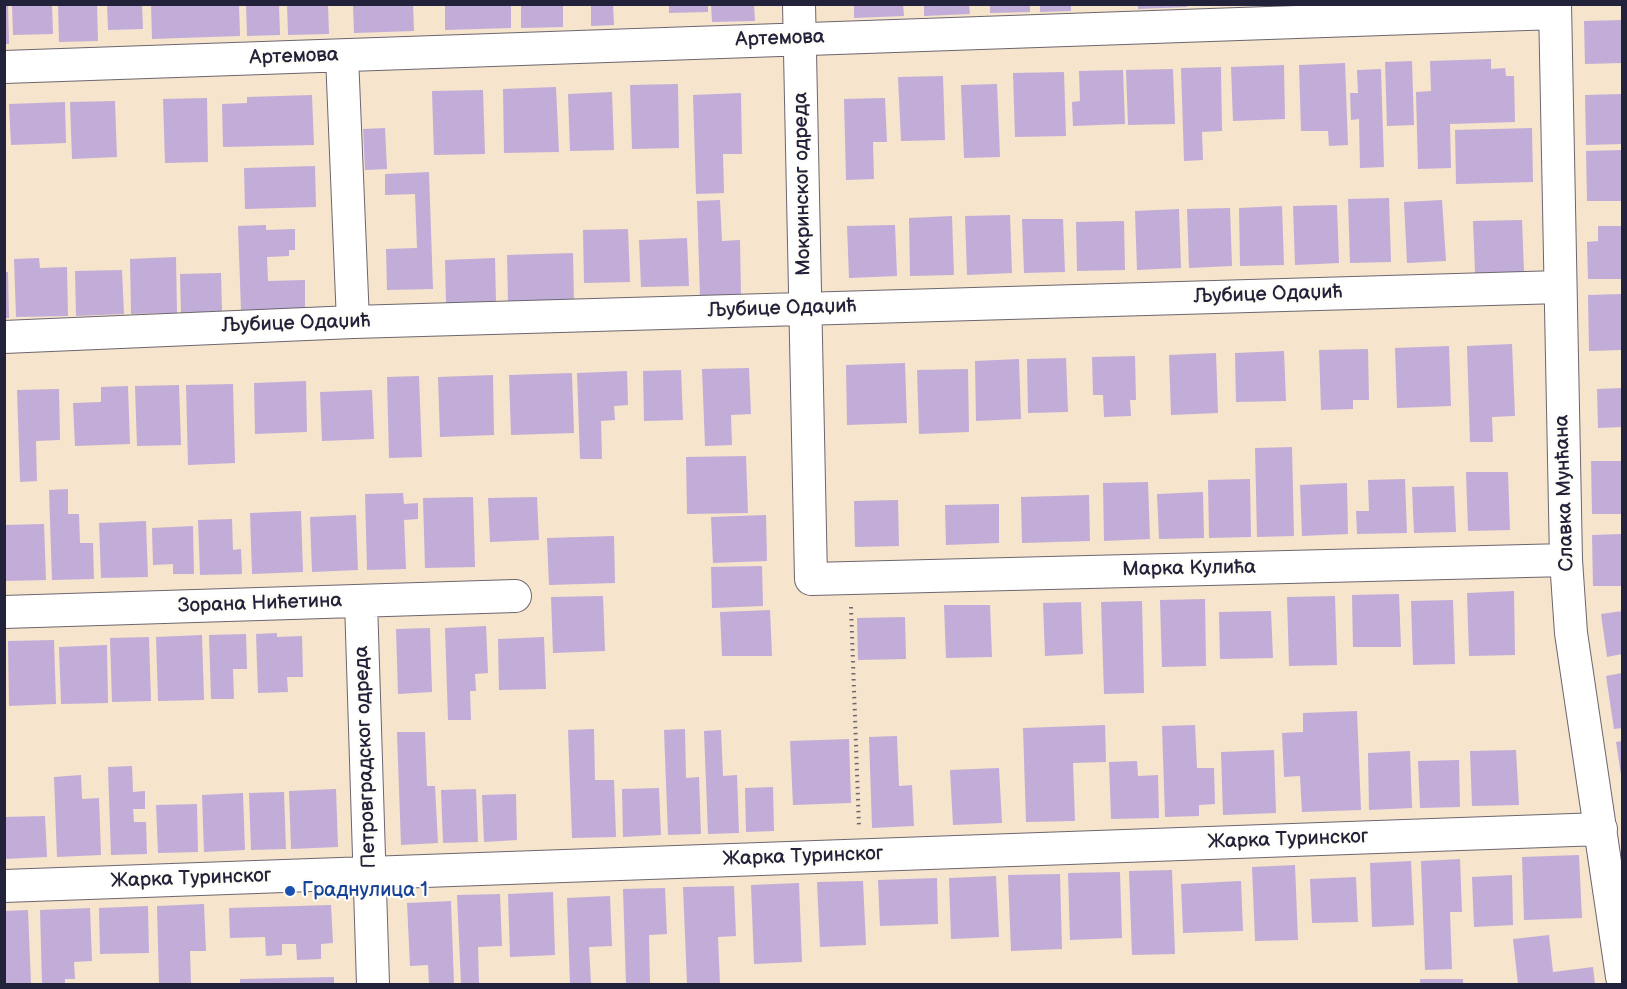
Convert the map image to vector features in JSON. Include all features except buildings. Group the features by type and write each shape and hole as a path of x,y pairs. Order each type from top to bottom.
{"street":[{"name":"Мокринског одреда","path":"799,4 812,579"},
{"name":"Артемова","path":"4,67 1555,9"},
{"name":"Славка Мунћана","path":"1555,9 1566,560 1571,633 1623,977"},
{"path":"342,56 353,322"},
{"name":"Љубице Одаџић","path":"4,337 353,322 1560,287"},
{"name":"Марка Кулића","path":"812,579 1566,560"},
{"name":"Зорана Нићетина","path":"4,612 515,596"},
{"name":"Петровградског одреда","path":"362,601 373,984"},
{"name":"Жарка Туринског","path":"4,886 1601,829"}],"path":[{"path":"850,578 860,855"}],"place":[{"name":"Граднулица 1","path":"290,891"}]}
